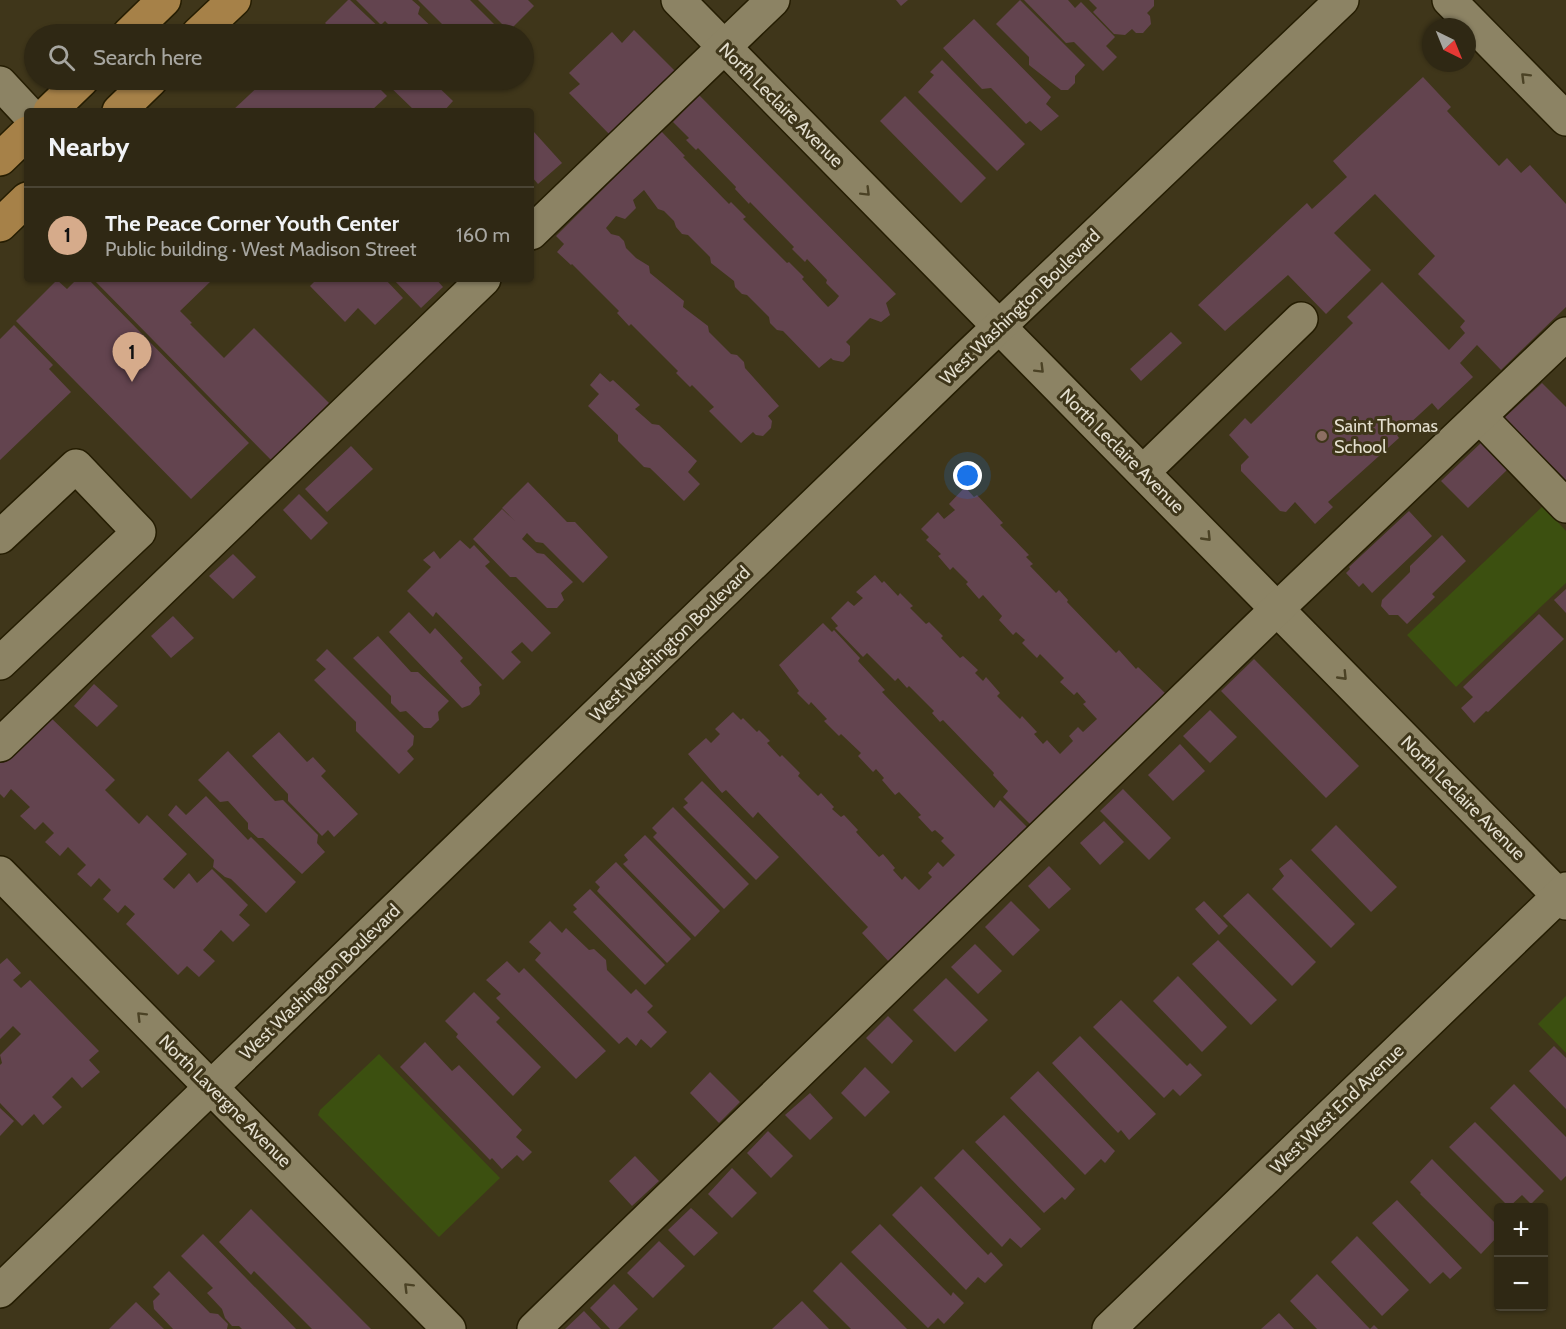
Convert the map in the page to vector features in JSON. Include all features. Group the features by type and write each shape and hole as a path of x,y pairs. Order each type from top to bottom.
{"main road":[{"path":"140,24 165,0"},
{"path":"209,24 234,0"},
{"path":"53,108 72,90"},
{"path":"122,108 141,90"},
{"path":"0,159 24,136"},
{"path":"0,225 24,203"}],"street":[{"name":"North Leclaire Avenue","path":"678,0 1277,609 1564,896"},
{"path":"534,231 773,0"},
{"name":"West Washington Boulevard","path":"0,1291 999,327 1342,0"},
{"path":"1449,0 1566,119"},
{"path":"0,82 24,108"},
{"path":"0,745 481,282"},
{"path":"1143,472 1301,319"},
{"path":"534,1329 1277,609 1566,334"},
{"path":"1480,417 1566,506"},
{"path":"0,537 76,466 139,532 0,663"},
{"name":"North Lavergne Avenue","path":"0,873 449,1329"},
{"name":"West West End Avenue","path":"1109,1329 1564,896"}],"green space":[{"path":"1543,506 1566,531 1566,583 1456,687 1407,635"},
{"path":"1566,996 1566,1053 1538,1024"},
{"path":"379,1054 500,1178 439,1237 318,1115 320,1110"}],"building":[{"path":"350,0 375,24 326,24"},
{"path":"356,0 412,0 420,7 418,14 428,24 388,24 385,21 380,24"},
{"path":"418,0 470,0 494,24 442,24"},
{"path":"478,0 528,0 534,6 516,24 502,24"},
{"path":"896,0 908,0 901,6"},
{"path":"1020,0 1085,65 1075,76 1075,83 1068,90 1061,90 1029,65 1029,57 996,24"},
{"path":"1024,0 1068,0 1075,8 1081,2 1115,37 1106,46 1117,57 1103,71 1074,42 1066,43"},
{"path":"1089,0 1154,0 1154,6 1147,13 1151,24 1143,33 1136,33 1132,29 1125,35 1114,34 1093,12 1097,8"},
{"path":"974,19 1051,97 1046,104 1059,116 1041,131 1030,121 1026,124 991,88 982,89 943,48"},
{"path":"634,30 675,71 610,135 569,93 580,84 569,73 612,32 622,43"},
{"path":"942,60 1025,144 997,171 918,92 934,75 930,72"},
{"path":"1423,77 1451,107 1447,111 1499,166 1507,158 1521,173 1530,165 1566,204 1566,307 1501,370 1477,345 1460,363 1473,377 1438,410 1432,403 1397,435 1399,438 1328,502 1333,507 1315,524 1295,502 1286,512 1280,511 1241,471 1241,465 1249,457 1229,435 1245,418 1251,424 1353,323 1347,317 1382,282 1449,350 1465,333 1460,327 1465,321 1418,274 1435,256 1375,194 1334,233 1371,270 1326,314 1288,275 1225,331 1198,305 1307,203 1312,209 1347,177 1333,161"},
{"path":"254,90 381,90 387,96 374,108 235,108"},
{"path":"393,90 441,90 453,101 447,108 412,108"},
{"path":"699,95 896,294 886,303 890,315 881,322 870,318 846,342 850,346 850,355 843,362 831,358 819,368 783,331 777,330 770,323 769,317 747,295 742,294 735,287 734,281 711,263 710,257 688,235 682,234 674,221 664,211 658,209 644,190 633,200 636,208 625,219 616,216 606,228 611,234 619,236 636,258 649,266 650,273 684,301 683,307 708,326 709,332 731,354 737,355 744,362 745,368 779,406 768,416 772,421 771,428 763,436 753,432 741,443 709,411 714,407 692,385 690,387 676,373 678,371 631,324 629,326 617,313 619,311 557,252 564,244 556,236 661,131 729,204 731,202 746,217 743,219 804,277 802,279 828,307 835,301 839,296 826,283 827,280 807,259 805,262 792,249 794,247 750,202 749,204 735,189 736,187 698,148 696,150 686,140 689,138 673,122"},
{"path":"905,96 986,178 961,203 880,121"},
{"path":"534,132 562,163 538,184 534,179"},
{"path":"55,282 59,282 67,289 74,282 91,282 249,443 191,499 16,321"},
{"path":"96,282 210,282 180,311 192,323 190,324 224,358 254,328 329,403 272,461"},
{"path":"314,282 388,282 403,298 375,325 358,308 345,322 310,286"},
{"path":"396,282 439,282 443,287 421,308"},
{"path":"14,325 53,365 49,369 71,392 0,460 0,339"},
{"path":"1171,332 1182,343 1141,381 1130,369"},
{"path":"600,373 610,382 613,380 640,405 635,409 652,424 659,425 697,461 688,472 700,484 684,501 650,468 644,467 618,441 618,435 588,406 599,394 590,385"},
{"path":"1542,383 1566,407 1566,484 1503,419"},
{"path":"1483,441 1509,468 1468,508 1441,481"},
{"path":"351,446 373,469 327,512 305,489"},
{"path":"528,482 567,522 575,522 608,557 583,583 543,543 536,542 527,533 522,539 537,553 544,554 573,582 561,593 564,600 557,608 547,608 516,577 510,577 473,539 502,509 515,521 502,508"},
{"path":"965,487 974,497 977,495 1003,523 1000,525 1029,555 1026,557 1033,564 1030,566 1056,593 1059,590 1068,600 1067,602 1116,653 1119,650 1136,669 1138,667 1166,694 1031,825 1003,797 1008,791 993,775 994,773 943,720 940,722 932,713 934,711 909,686 907,688 898,678 895,681 867,653 863,657 835,628 838,626 831,618 848,601 854,606 863,598 856,592 875,575 898,596 900,593 913,606 910,608 926,624 929,622 943,636 941,638 960,658 963,656 978,670 975,673 983,681 986,677 1000,693 997,696 1020,719 1022,716 1037,732 1034,734 1043,744 1047,740 1060,754 1073,741 1069,736 1078,727 1083,732 1097,719 1083,704 1086,702 1077,692 1074,695 1060,682 1064,678 1040,654 1037,658 1022,643 1025,640 1016,632 1013,635 999,620 1002,616 983,595 979,599 966,584 968,582 953,567 950,570 938,556 941,554 926,540 929,537 921,529 938,512 944,519 955,510 949,504"},
{"path":"299,494 328,523 311,540 283,510"},
{"path":"1409,511 1432,536 1372,593 1363,583 1359,587 1346,573 1349,567"},
{"path":"1442,535 1466,561 1432,594 1435,597 1407,624 1398,615 1389,615 1381,606 1382,600 1410,572 1410,566"},
{"path":"460,540 470,549 474,545 490,562 485,566 551,633 532,652 522,642 511,652 521,662 503,680 436,612 433,617 407,591 431,567 423,560 434,551 440,559"},
{"path":"233,554 256,577 233,599 209,576"},
{"path":"1566,589 1566,613 1554,600"},
{"path":"409,612 430,634 435,628 463,658 460,661 482,685 479,687 480,694 470,705 462,708 389,632"},
{"path":"1539,614 1564,639 1474,723 1461,708 1473,697 1463,687"},
{"path":"173,616 194,638 171,658 151,636"},
{"path":"823,623 832,632 834,630 860,658 858,661 885,690 882,692 994,808 1000,800 1029,829 890,963 862,933 868,927 758,812 753,818 726,790 722,793 688,754 706,738 711,743 720,734 715,729 733,712 757,732 759,730 770,741 767,743 800,773 798,776 818,796 821,793 834,807 832,809 841,817 844,815 879,857 883,854 902,880 905,876 919,890 932,877 928,873 938,862 943,867 955,855 941,841 944,838 935,830 932,832 918,817 921,815 899,792 895,795 876,769 873,772 858,756 861,753 824,721 827,719 811,702 809,705 797,693 799,691 779,665"},
{"path":"378,636 411,672 418,672 449,701 438,712 439,720 431,728 424,728 406,711 400,712 391,703 391,696 353,658"},
{"path":"327,649 414,736 413,745 407,751 414,759 399,774 356,731 356,722 314,680 326,669 316,660"},
{"path":"1254,659 1359,766 1326,798 1221,691"},
{"path":"94,684 118,706 97,727 74,706"},
{"path":"1210,710 1237,737 1210,763 1183,736"},
{"path":"47,714 115,780 105,790 139,824 147,815 187,854 163,879 174,889 189,873 197,883 212,869 248,905 239,915 250,925 233,942 221,930 203,950 215,961 199,977 187,966 178,975 126,924 135,914 125,905 118,913 103,899 111,890 99,878 91,887 77,874 86,865 68,847 60,856 45,842 54,833 43,822 35,830 20,816 30,807 11,789 4,798 0,794 0,762"},
{"path":"279,732 307,762 313,757 326,771 321,776 358,814 334,837 328,830 322,836 288,801 288,794 252,756"},
{"path":"1180,744 1205,771 1173,801 1148,775"},
{"path":"228,751 275,801 283,800 318,835 317,843 325,852 302,874 263,838 258,838 248,829 248,823 228,801 220,802 198,780"},
{"path":"702,781 779,857 756,880 683,807 688,803 684,799"},
{"path":"1123,789 1171,838 1149,860 1100,811"},
{"path":"206,796 248,840 251,837 296,882 266,913 231,879 213,867 214,860 168,815 176,805 186,815"},
{"path":"673,807 749,884 724,909 653,837 657,833 652,828"},
{"path":"1104,821 1124,842 1100,865 1080,843"},
{"path":"1336,825 1397,887 1371,912 1311,850"},
{"path":"645,835 720,911 695,937 623,864 628,860 624,855"},
{"path":"1291,859 1355,924 1331,948 1272,889 1284,876 1279,869"},
{"path":"616,862 691,939 667,963 597,891 600,887 595,882"},
{"path":"1049,866 1071,889 1049,909 1028,886"},
{"path":"590,889 665,965 645,985 573,912 577,909 573,905"},
{"path":"1248,893 1316,962 1292,986 1223,916"},
{"path":"1011,901 1040,930 1013,956 985,927"},
{"path":"1204,901 1228,926 1219,935 1195,909"},
{"path":"550,921 562,933 566,928 589,950 594,949 606,960 607,970 631,994 636,989 653,1006 647,1012 667,1032 651,1048 641,1039 636,1046 627,1037 619,1044 535,960 541,953 529,942"},
{"path":"1218,940 1277,1000 1251,1025 1192,964"},
{"path":"975,944 1002,971 978,994 951,967"},
{"path":"7,958 21,973 13,980 21,988 30,980 99,1051 89,1060 100,1072 82,1088 72,1077 52,1097 62,1107 43,1125 34,1114 22,1126 0,1103 0,1065 2,1063 0,1055 21,1034 13,1026 0,1039 0,964"},
{"path":"507,961 519,973 524,968 606,1051 576,1079 496,998 501,994 486,980"},
{"path":"1178,976 1227,1027 1202,1052 1153,1001"},
{"path":"946,978 988,1020 955,1052 913,1010"},
{"path":"474,992 500,1018 496,1022 541,1067 513,1096 456,1037 458,1034 445,1021"},
{"path":"1121,1000 1187,1066 1190,1063 1202,1075 1180,1096 1173,1089 1164,1098 1093,1027"},
{"path":"888,1016 913,1041 892,1064 866,1038"},
{"path":"1080,1036 1156,1114 1129,1140 1121,1130 1118,1133 1052,1063"},
{"path":"425,1042 452,1071 459,1065 522,1130 516,1137 532,1152 523,1161 517,1155 502,1169 492,1158 490,1160 400,1067"},
{"path":"1554,1046 1566,1058 1566,1109 1529,1071"},
{"path":"865,1067 890,1092 865,1117 841,1093"},
{"path":"1038,1071 1115,1151 1105,1163 1101,1159 1085,1175 1010,1098"},
{"path":"710,1072 740,1102 719,1123 690,1093"},
{"path":"1514,1084 1566,1137 1566,1176 1561,1181 1490,1108"},
{"path":"810,1093 833,1118 810,1140 785,1115"},
{"path":"0,1108 14,1121 0,1136"},
{"path":"1004,1115 1075,1189 1065,1200 1062,1197 1044,1213 975,1142"},
{"path":"1475,1122 1544,1191 1532,1203 1522,1195 1513,1203 1505,1203 1449,1147"},
{"path":"768,1131 793,1156 771,1178 747,1153"},
{"path":"963,1149 1041,1229 1021,1248 1010,1238 1002,1247 934,1178"},
{"path":"635,1156 659,1181 632,1206 609,1181"},
{"path":"1432,1159 1494,1222 1494,1240 1481,1254 1410,1182"},
{"path":"732,1168 757,1193 732,1218 708,1194"},
{"path":"921,1186 988,1255 991,1252 1003,1265 985,1283 978,1277 966,1290 892,1215"},
{"path":"1397,1200 1462,1268 1450,1279 1443,1272 1430,1284 1372,1223"},
{"path":"691,1208 718,1233 694,1256 668,1230"},
{"path":"251,1209 371,1329 312,1329 254,1271 251,1275 219,1242"},
{"path":"880,1224 951,1296 953,1292 964,1303 944,1324 938,1318 928,1328 851,1252"},
{"path":"203,1234 296,1329 242,1329 239,1326 232,1326 225,1318 222,1309 207,1293 213,1288 181,1256"},
{"path":"1357,1236 1409,1290 1382,1316 1331,1262"},
{"path":"659,1241 685,1266 653,1298 627,1273"},
{"path":"841,1262 907,1329 851,1329 813,1291"},
{"path":"169,1271 210,1313 218,1314 228,1324 227,1329 173,1329 154,1309 153,1301 160,1294 153,1287"},
{"path":"1317,1274 1370,1329 1317,1329 1290,1301"},
{"path":"614,1284 638,1309 618,1329 610,1329 590,1308"},
{"path":"802,1301 829,1329 772,1329"},
{"path":"136,1302 164,1329 109,1329"},
{"path":"584,1311 601,1329 565,1329"},
{"path":"1279,1313 1294,1329 1261,1329"}],"place":[{"name":"The Peace Corner Youth Center","path":"132,382"},
{"name":"Saint Thomas School","path":"1322,436"}]}
